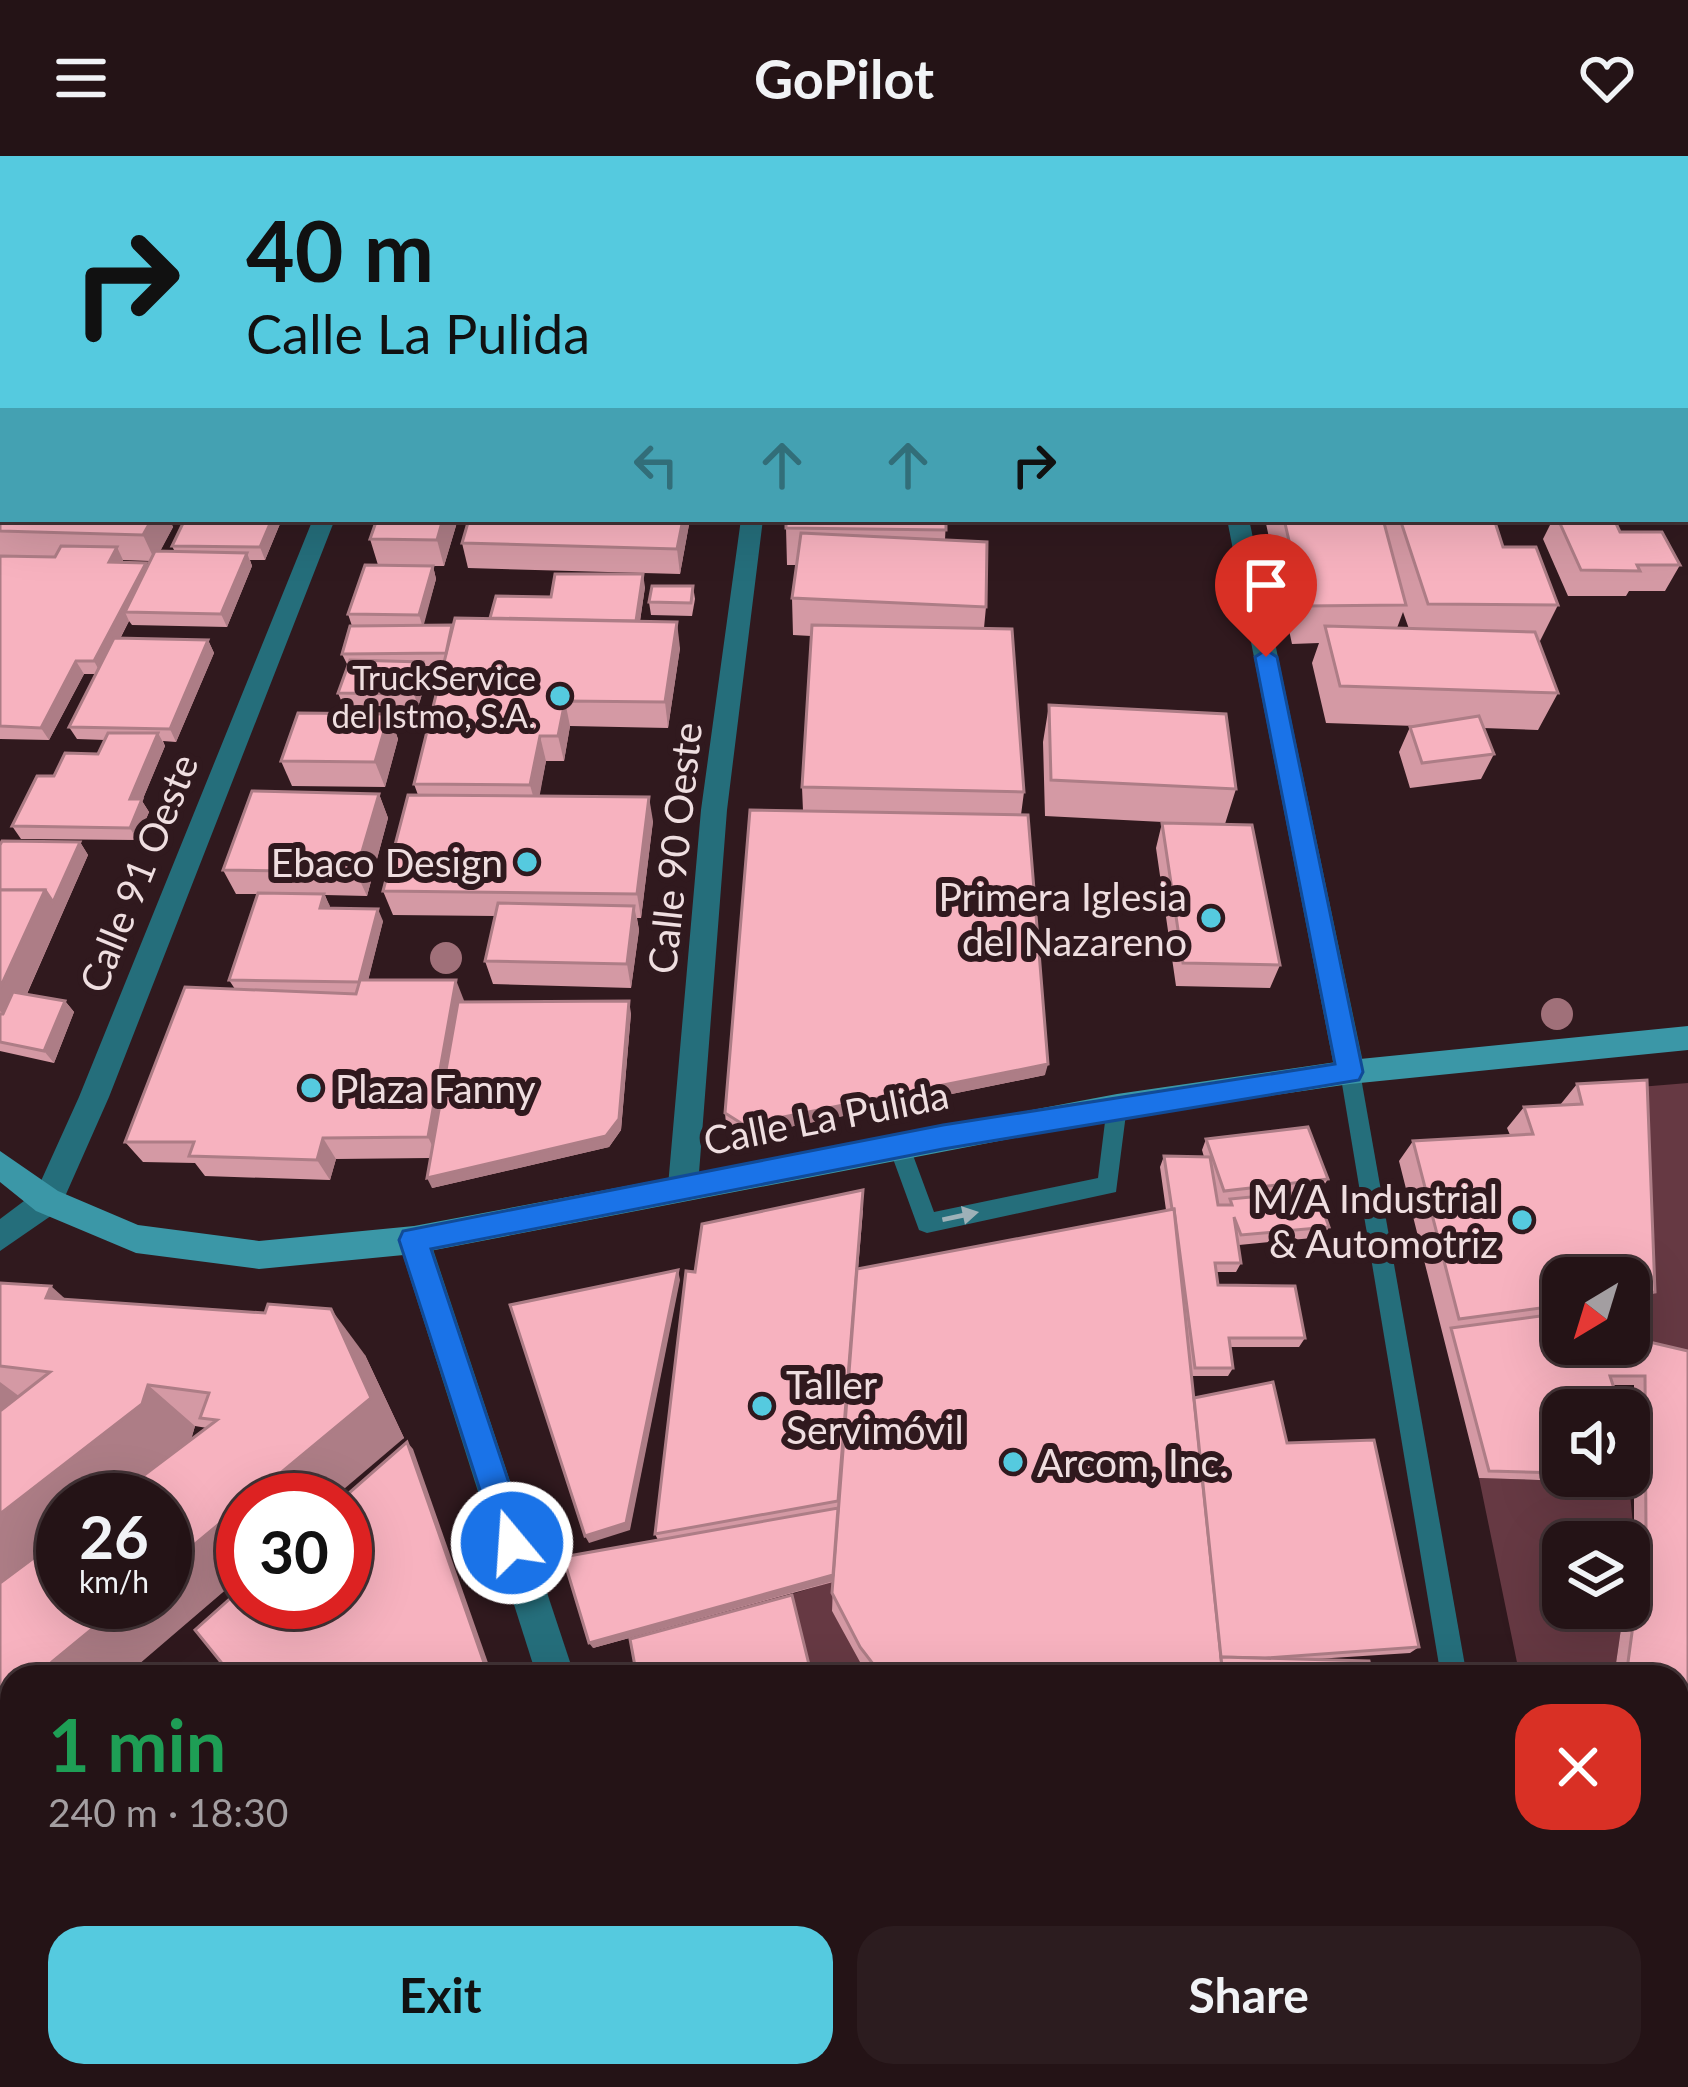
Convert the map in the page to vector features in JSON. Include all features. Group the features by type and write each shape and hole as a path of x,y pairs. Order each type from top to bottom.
{"main road":[{"name":"Calle La Pulida","path":"0,1164 47,1202 136,1239 259,1255 414,1240 1117,1106 1350,1072 1688,1038"}],"street":[{"name":"Calle 91 Oeste","path":"0,1237 47,1202 94,1097 323,522"},
{"name":"Calle 90 Oeste","path":"683,1186 714,810 752,522"},
{"path":"1239,522 1350,1072"},
{"path":"414,1240 550,1665"}],"lane":[{"path":"1350,1072 1452,1665"},
{"path":"899,1145 927,1223 1108,1185 1117,1106"}],"shaded area":[{"path":"1688,1083 1688,1363 1650,1354 1650,1257 1632,1257 1627,1088"},
{"path":"1479,1478 1542,1480 1542,1497 1630,1497 1633,1521 1542,1521 1542,1629 1621,1629 1616,1665 1518,1665"},
{"path":"834,1581 832,1611 864,1665 808,1665 792,1594"}],"building":[{"path":"0,522 150,522 143,535 0,531"},
{"path":"184,522 271,522 260,547 172,546"},
{"path":"376,522 442,522 437,540 370,539"},
{"path":"468,522 682,522 677,549 462,543"},
{"path":"786,522 946,522 946,530 786,528"},
{"path":"1285,522 1384,522 1406,605 1304,606"},
{"path":"1401,522 1495,522 1503,547 1536,547 1558,605 1428,604"},
{"path":"1559,522 1615,522 1620,532 1662,532 1680,565 1637,565 1640,571 1581,570"},
{"path":"801,533 987,542 986,607 792,598"},
{"path":"61,546 117,547 109,562 146,563 94,661 76,661 41,728 0,726 0,556 55,557"},
{"path":"155,551 247,553 221,614 125,612"},
{"path":"365,565 433,566 419,615 348,614"},
{"path":"555,574 643,574 636,621 490,618 496,596 551,597"},
{"path":"652,586 693,586 691,603 649,602"},
{"path":"455,618 677,622 665,702 565,701 558,736 540,736 530,785 414,784"},
{"path":"452,625 446,653 342,654 350,626"},
{"path":"812,625 1012,629 1024,792 802,787"},
{"path":"1325,626 1535,632 1558,693 1340,686"},
{"path":"114,638 208,640 170,729 69,727"},
{"path":"350,660 423,662 414,694 338,693"},
{"path":"1049,705 1226,714 1236,789 1051,780"},
{"path":"298,713 389,714 375,762 281,761"},
{"path":"1479,716 1494,754 1422,763 1410,727"},
{"path":"108,733 158,733 130,799 142,799 130,828 12,826 37,776 54,776 65,753 98,754"},
{"path":"252,791 379,794 356,872 223,870"},
{"name":"Ebaco Design","path":"408,795 649,797 637,894 383,891"},
{"path":"750,810 1028,815 1048,1064 744,1125 725,1113"},
{"name":"Primera Iglesia del Nazareno","path":"1162,823 1252,825 1280,965 1183,963"},
{"path":"2,841 80,842 53,902 45,890 0,890"},
{"path":"0,890 45,890 0,988"},
{"path":"258,893 324,894 320,908 378,909 359,982 229,980"},
{"path":"498,903 634,906 627,964 485,961"},
{"name":"Plaza Fanny","path":"360,980 456,980 428,1137 323,1138 317,1160 189,1156 194,1142 125,1142 185,987 356,994"},
{"path":"13,992 65,1001 44,1051 0,1042 0,1014"},
{"path":"629,1001 619,1119 606,1136 427,1178 458,1002"},
{"name":"M/A Industrial & Automotriz","path":"1647,1080 1655,1292 1650,1293 1650,1257 1542,1257 1542,1308 1459,1319 1413,1141 1533,1134 1524,1107 1582,1104 1577,1084"},
{"path":"1308,1127 1328,1179 1224,1191 1206,1139"},
{"path":"1164,1156 1210,1157 1218,1205 1232,1205 1230,1199 1316,1191 1329,1227 1241,1235 1234,1217 1241,1263 1215,1263 1218,1285 1295,1286 1305,1338 1229,1338 1233,1368 1195,1368"},
{"name":"Taller Servimóvil","path":"863,1190 838,1501 655,1534 686,1271 695,1272 702,1224"},
{"name":"Arcom, Inc.","path":"1174,1209 1222,1665 874,1665 832,1593 857,1269"},
{"path":"678,1270 626,1523 585,1536 510,1305"},
{"path":"0,1283 51,1286 46,1298 265,1313 268,1304 331,1309 371,1398 281,1473 216,1473 216,1526 192,1546 192,1473 147,1473 217,1420 200,1418 209,1393 148,1385 142,1404 53,1473 36,1473 36,1486 0,1514 0,1411 50,1372 0,1366"},
{"path":"1542,1316 1542,1365 1650,1365 1650,1342 1688,1351 1688,1665 1628,1665 1632,1629 1650,1629 1646,1497 1650,1497 1650,1389 1645,1389 1645,1376 1610,1376 1614,1389 1542,1389 1542,1472 1489,1471 1451,1328"},
{"path":"1273,1382 1287,1443 1374,1440 1419,1647 1221,1657 1194,1398"},
{"path":"407,1442 485,1665 223,1665 195,1630 216,1611 216,1629 372,1629 372,1473"},
{"path":"838,1508 833,1575 589,1643 563,1557"},
{"path":"36,1556 36,1629 92,1629 54,1665 0,1665 0,1583"},
{"path":"792,1595 809,1665 635,1665 630,1639"},
{"path":"1221,1657 1369,1661 1370,1665 1222,1665"}],"place":[{"name":"TruckService del Istmo, S.A.","path":"560,696"},
{"name":"Ebaco Design","path":"527,862"},
{"name":"Primera Iglesia del Nazareno","path":"1211,918"},
{"name":"Plaza Fanny","path":"311,1088"},
{"name":"M/A Industrial & Automotriz","path":"1522,1220"},
{"name":"Taller Servimóvil","path":"762,1406"},
{"name":"Arcom, Inc.","path":"1013,1462"}],"route":[{"path":"512,1543 414,1240 943,1137 1350,1072 1266,657"}]}
